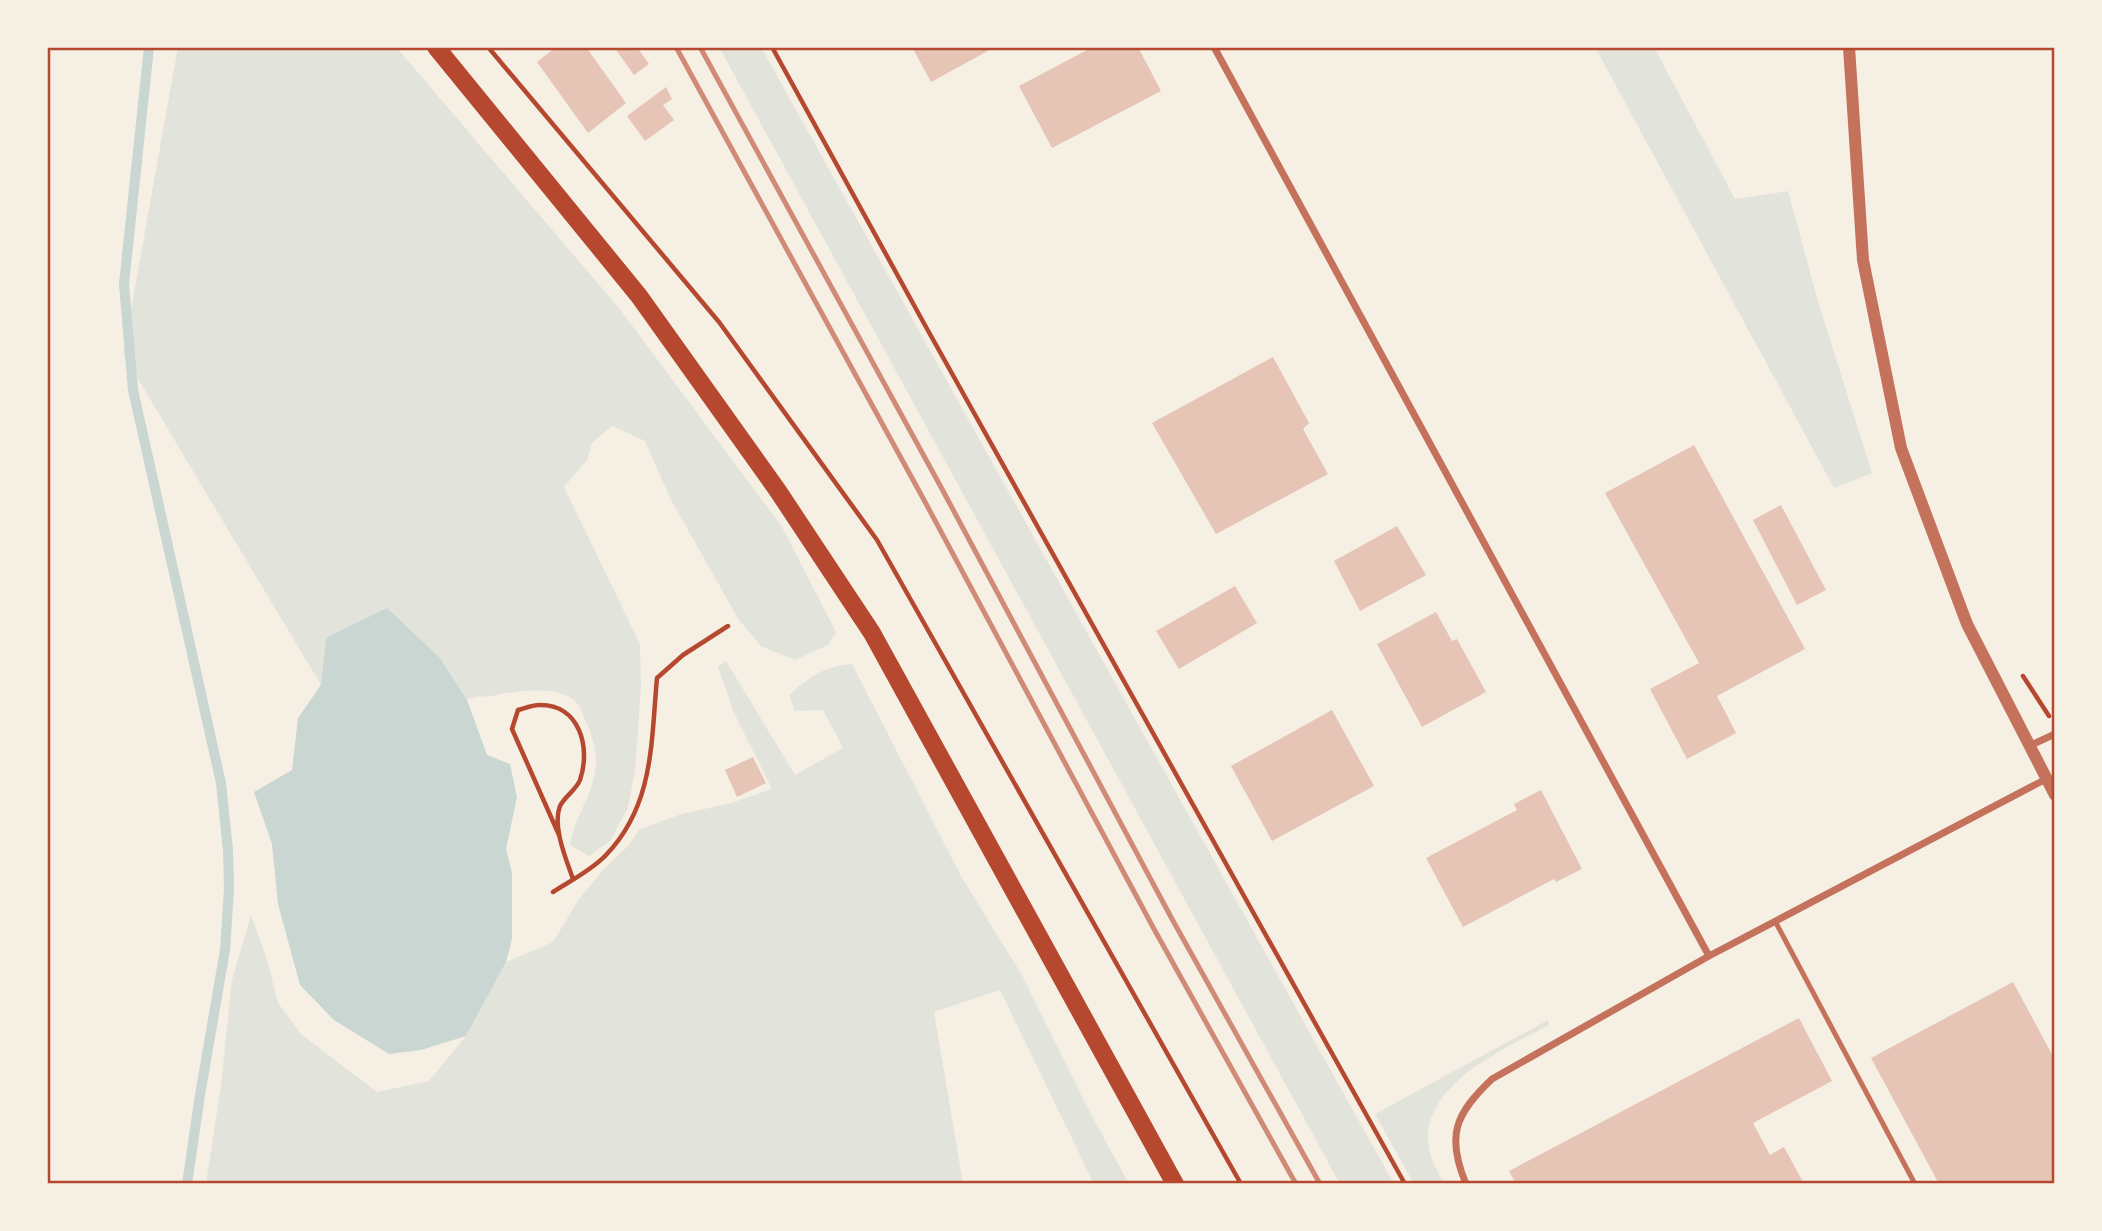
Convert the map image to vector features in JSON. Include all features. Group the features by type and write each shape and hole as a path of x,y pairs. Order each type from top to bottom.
{"main road":[{"path":"436,47 639,296 778,491 872,633 1175,1184"}],"street":[{"path":"1214,47 1709,956"},
{"path":"1849,47 1863,260 1901,448 1968,624 2055,795"},
{"path":"2029,746 2055,734"},
{"path":"1466,1184 1458,1166 1453,1142 1460,1117 1474,1096 1492,1079 1709,956 2046,779"}],"lane":[{"path":"1775,921 1916,1184"}],"path":[{"path":"488,47 719,322 877,540 1241,1184"},
{"path":"772,47 1405,1184"},
{"path":"553,892 605,856 632,822 646,783 657,678 683,655 728,626"},
{"path":"2019,668 2055,725"},
{"path":"559,835 560,806 579,783 586,757 578,726 565,710 539,705 518,710 512,729 559,835 573,879"}],"shaded area":[{"path":"178,47 396,47 619,308 782,527 836,632 828,645 795,660 761,646 739,620 671,500 645,441 612,426 592,443 587,460 564,487 640,644 641,687 635,771 628,808 610,841 589,856 570,845 592,785 596,763 592,736 576,702 560,693 539,690 467,700 440,658 326,638 321,685 123,354"},
{"path":"719,47 761,47 1394,1184 1340,1184"},
{"path":"1595,47 1654,47 1735,199 1788,191 1817,298 1872,473 1834,488"},
{"path":"387,608 440,658 467,700 487,755 510,764 517,797 506,849 512,873 512,939 506,962 466,1036 421,1050 389,1054 334,1020 300,985 278,904 272,844 254,792 292,770 298,718 321,685 326,638"},
{"path":"726,661 795,775 843,748 823,710 795,711 789,695 818,674 833,667 852,664 962,878 1022,975 1086,1105 1129,1184 1094,1184 1000,990 934,1012 963,1184 206,1184 221,1085 232,980 251,915 266,956 278,1003 301,1034 377,1092 429,1081 466,1036 506,962 553,942 579,899 628,846 640,829 682,814 731,803 772,789 734,713 718,667"},
{"path":"1548,1020 1549,1025 1489,1058 1451,1088 1437,1106 1429,1126 1430,1153 1444,1184 1414,1184 1375,1114"}],"building":[{"path":"556,47 586,47 626,103 588,133 537,62"},
{"path":"614,47 637,47 649,64 634,75"},
{"path":"912,47 995,47 931,82"},
{"path":"1088,47 1138,47 1161,91 1052,148 1019,86 1089,49"},
{"path":"666,87 672,99 663,105 674,120 645,141 627,116"},
{"path":"1273,357 1309,423 1303,429 1328,474 1216,534 1152,423"},
{"path":"1694,445 1805,649 1717,696 1736,733 1687,759 1650,689 1699,663 1605,493"},
{"path":"1781,505 1826,590 1797,605 1753,520"},
{"path":"1397,526 1426,575 1360,611 1334,561"},
{"path":"1235,586 1257,623 1179,669 1156,631"},
{"path":"1436,612 1452,641 1457,639 1486,692 1422,727 1377,644"},
{"path":"1332,710 1374,786 1272,841 1231,766"},
{"path":"753,757 766,783 737,797 725,770"},
{"path":"1541,790 1582,869 1556,882 1554,879 1463,927 1426,858 1517,810 1514,804"},
{"path":"2013,982 2055,1060 2055,1184 1939,1184 1871,1058"},
{"path":"1799,1018 1832,1081 1753,1123 1770,1155 1784,1147 1804,1184 1516,1184 1509,1171"}],"waterway":[{"path":"149,47 124,284 133,390 221,783 228,850 229,889 225,950 187,1184"}],"railway":[{"path":"676,47 924,500 1154,929 1296,1184"},
{"path":"700,47 942,489 1172,919 1320,1184"}]}
